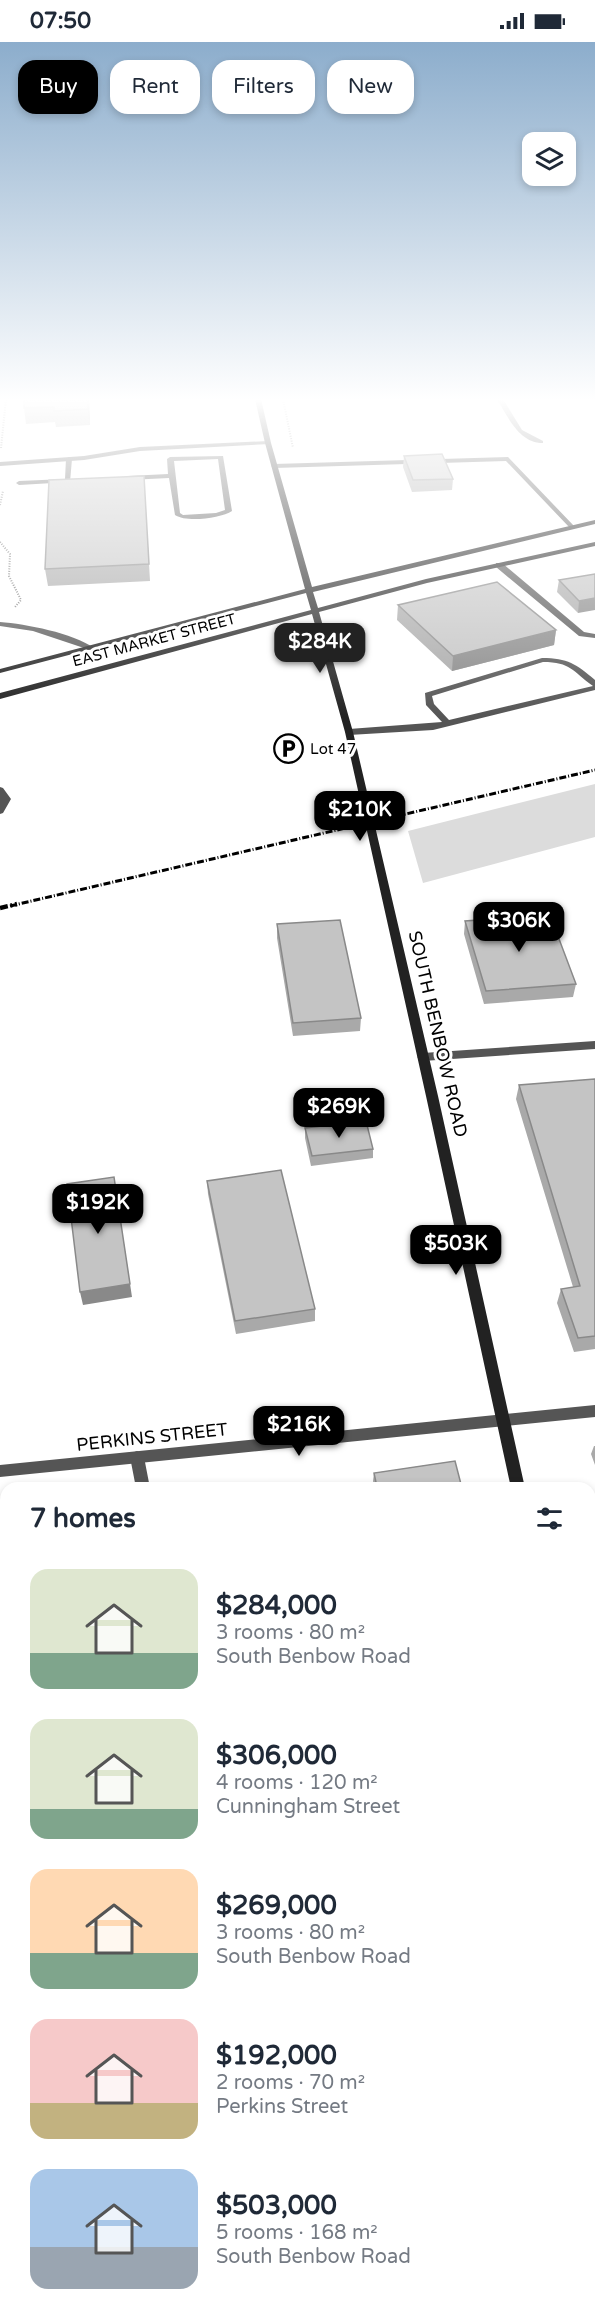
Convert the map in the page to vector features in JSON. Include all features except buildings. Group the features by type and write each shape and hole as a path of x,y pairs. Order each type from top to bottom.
{"street":[{"path":"176,505 177,514 182,517 217,515 229,511 228,505"},
{"name":"SOUTH BENBOW ROAD","path":"286,505 349,732 517,1482"},
{"path":"551,505 572,527"},
{"name":"EAST MARKET STREET","path":"0,671 311,590 595,522"},
{"name":"EAST MARKET STREET","path":"0,696 316,610 595,544"},
{"path":"499,565 582,634 595,636"},
{"path":"0,624 47,632 90,648"},
{"path":"447,724 430,705 428,694 542,660 567,661 595,686"},
{"path":"349,732 447,724 595,686"},
{"path":"0,790 6,799 0,811"},
{"path":"423,1058 595,1045"},
{"name":"PERKINS STREET","path":"0,1471 595,1411"},
{"path":"137,1457 142,1482"}],"path":[{"path":"0,542 10,554 9,576 20,594 21,600 14,608"}],"shaded area":[{"path":"595,784 595,837 423,883 408,831"}],"railway":[{"path":"10,906 595,770"},
{"path":"0,908 17,904"}],"place":[{"name":"Lot 47","path":"289,749"}]}
